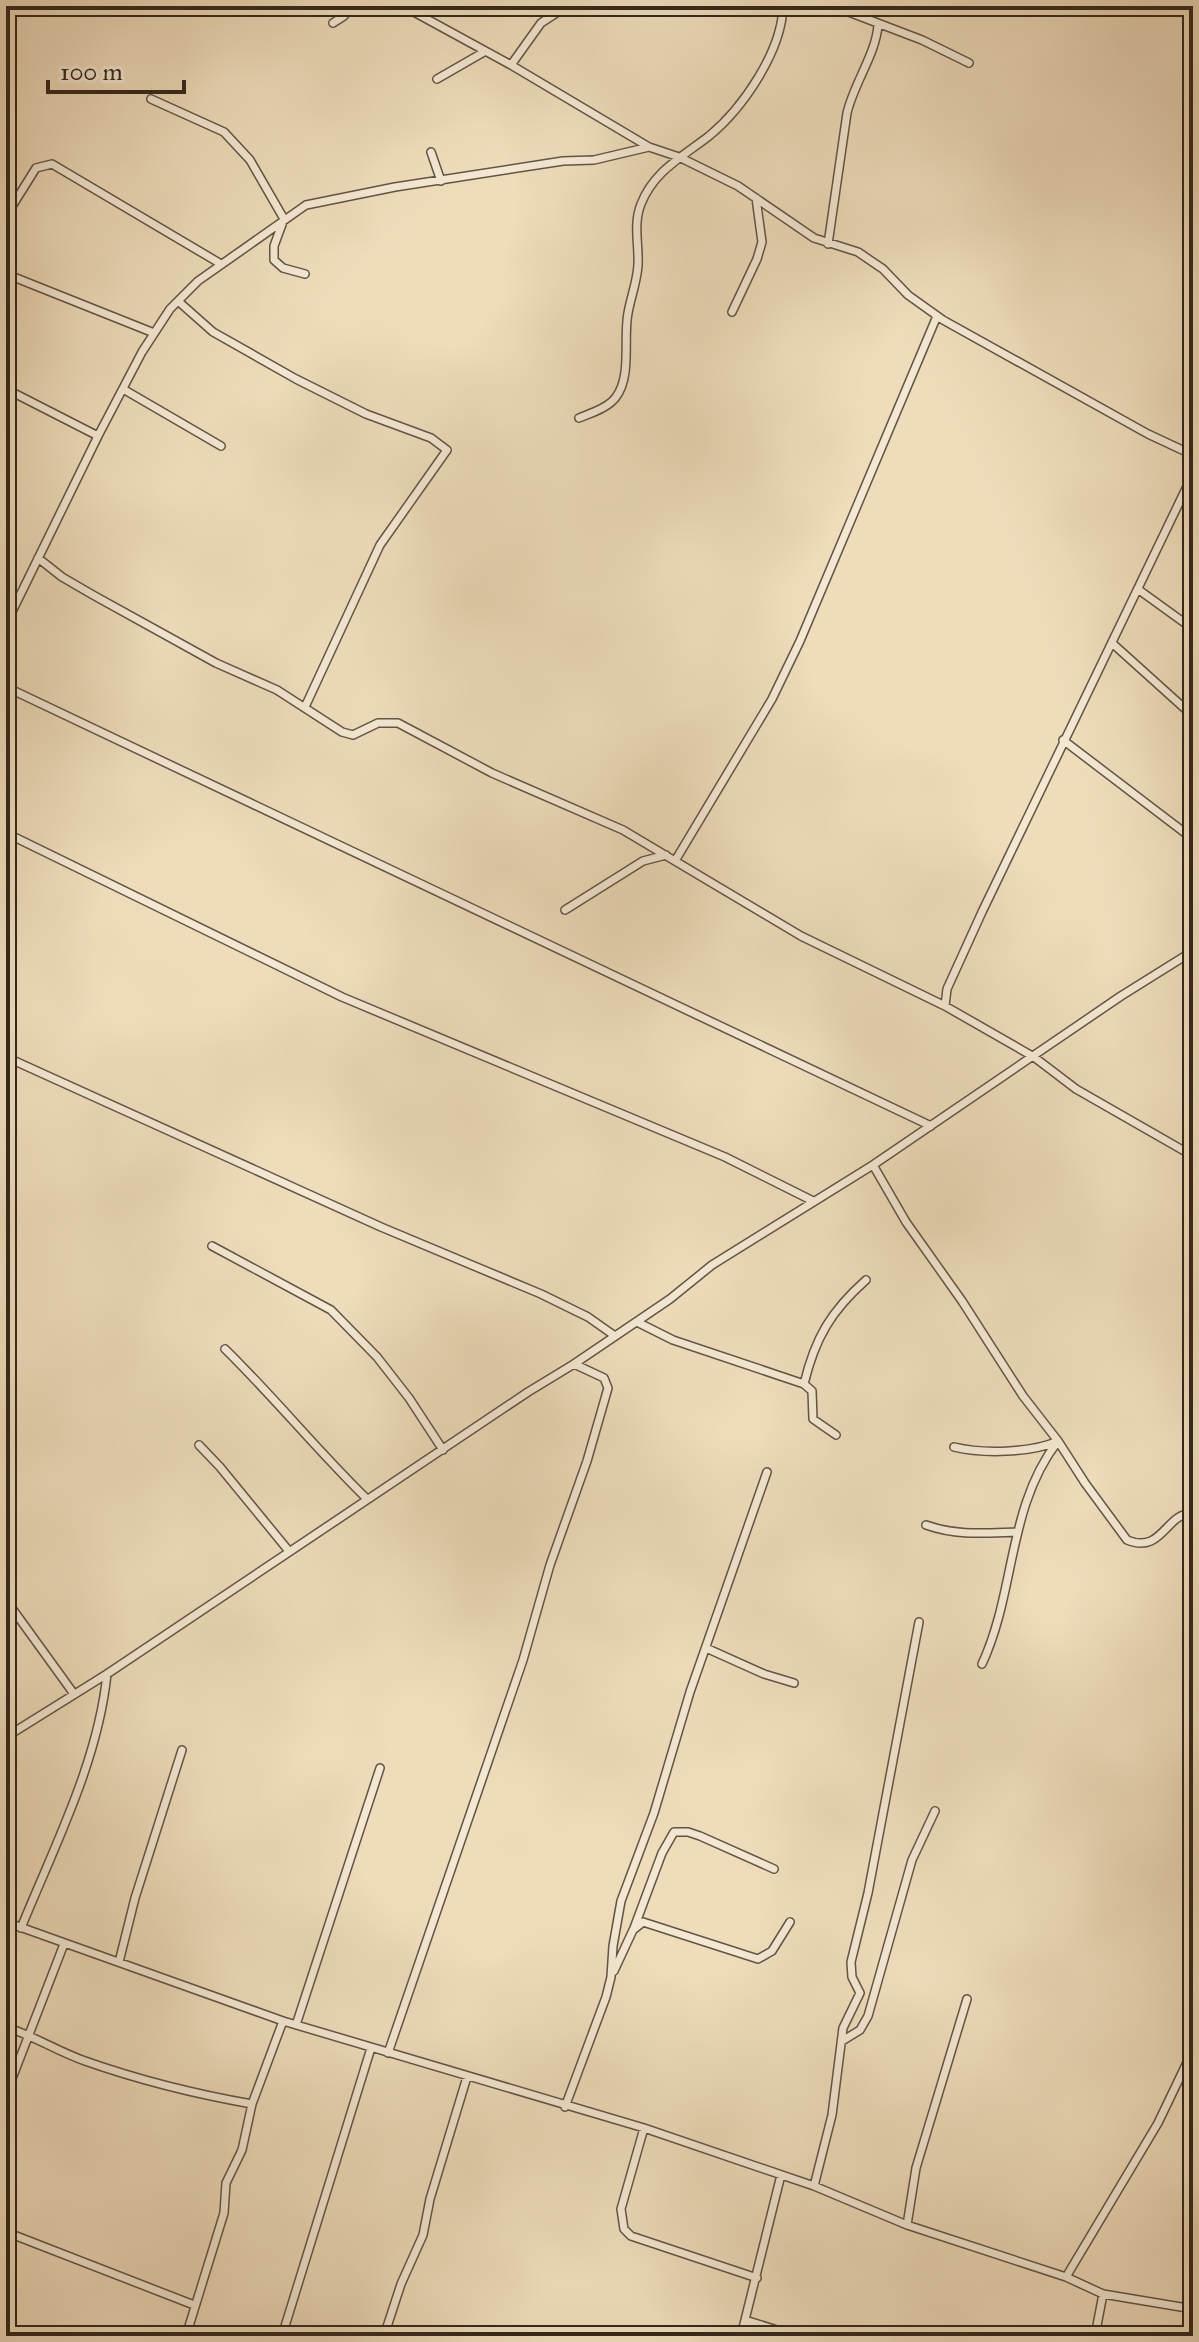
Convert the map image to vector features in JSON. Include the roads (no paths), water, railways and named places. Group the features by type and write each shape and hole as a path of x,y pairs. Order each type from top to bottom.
{"street":[{"path":"333,23 352,6"},
{"path":"403,6 511,65 649,147 679,157 756,198 814,238 858,252 877,263 908,295 937,316 1148,434 1193,455"},
{"path":"511,65 541,23 567,6"},
{"path":"579,418 606,407 620,390 627,314 637,271 639,208 659,173 725,121 754,85 778,36 783,6"},
{"path":"833,6 922,40 969,63"},
{"path":"828,244 847,113 852,93 877,39 878,25"},
{"path":"437,79 484,52"},
{"path":"151,99 224,132 250,160 284,219"},
{"path":"6,624 98,436 154,333 198,281 306,205 395,187 563,161 594,160 649,147"},
{"path":"431,152 441,181"},
{"path":"6,216 36,168 52,164 221,264"},
{"path":"732,312 762,242 756,198"},
{"path":"284,219 274,246 274,260 283,268 305,274"},
{"path":"6,274 154,333"},
{"path":"178,301 213,332 296,379 366,414 431,438 447,450 380,545 305,707"},
{"path":"675,861 765,711 800,641 937,316"},
{"path":"6,389 98,436"},
{"path":"123,389 221,446"},
{"path":"945,1006 947,989 964,950 1193,474"},
{"path":"38,558 62,577 216,663 277,690 342,732 353,735 378,723 398,723 492,773 623,830 801,936 945,1006 1034,1057 1076,1089 1193,1156"},
{"path":"1139,590 1193,629"},
{"path":"1112,643 1193,716"},
{"path":"6,687 931,1126"},
{"path":"1063,740 1193,839"},
{"path":"6,833 342,997 725,1157 813,1201"},
{"path":"565,910 643,861 666,855"},
{"path":"6,1737 107,1674 366,1498 637,1322 712,1265 873,1165 1121,996 1193,951"},
{"path":"6,1057 381,1227 541,1294 588,1317 615,1336"},
{"path":"873,1165 906,1222 1023,1396 1127,1540 1135,1543 1153,1541 1181,1516 1193,1514"},
{"path":"212,1246 331,1310 377,1357 443,1450"},
{"path":"804,1384 810,1360 825,1326 837,1307 866,1280"},
{"path":"637,1322 673,1340 804,1384 812,1391 813,1419 836,1435"},
{"path":"225,1349 366,1498"},
{"path":"388,2053 523,1660 550,1565 587,1461 608,1388 604,1378 574,1364"},
{"path":"954,1447 1022,1450 1043,1448 1058,1441"},
{"path":"982,1664 995,1629 1033,1478 1058,1441"},
{"path":"6,1443 12,1461 6,1471"},
{"path":"199,1445 288,1550"},
{"path":"611,1977 621,1901 654,1813 706,1648 767,1472"},
{"path":"926,1525 964,1535 1017,1532"},
{"path":"6,1600 74,1694"},
{"path":"814,2186 832,2115 846,2019 860,1993 852,1977 851,1962 868,1893 919,1622"},
{"path":"706,1648 764,1674 794,1683"},
{"path":"21,1928 79,1785 103,1708 107,1674"},
{"path":"119,1962 135,1898 182,1750"},
{"path":"296,2025 380,1768"},
{"path":"842,2041 860,2030 868,2016 912,1860 935,1811"},
{"path":"565,2107 611,1977 633,1930 662,1853 674,1832 700,1836 774,1869"},
{"path":"6,1922 283,2021 644,2128 814,2186 907,2225 1066,2277 1103,2294 1193,2309"},
{"path":"633,1930 643,1922 661,1926 758,1959 772,1951 790,1922"},
{"path":"6,2094 64,1944"},
{"path":"907,2225 916,2168 967,1999"},
{"path":"186,2336 224,2213 226,2183 242,2150 252,2104 283,2021"},
{"path":"6,2027 100,2066 158,2083 252,2104"},
{"path":"282,2336 371,2048"},
{"path":"1066,2277 1158,2123 1192,2056"},
{"path":"384,2336 401,2284 423,2235 430,2199 467,2077"},
{"path":"644,2128 621,2209 620,2219 624,2229 631,2236 757,2278"},
{"path":"741,2336 781,2175"},
{"path":"6,2232 194,2305"},
{"path":"1095,2336 1103,2294"},
{"path":"745,2320 796,2336"}]}
